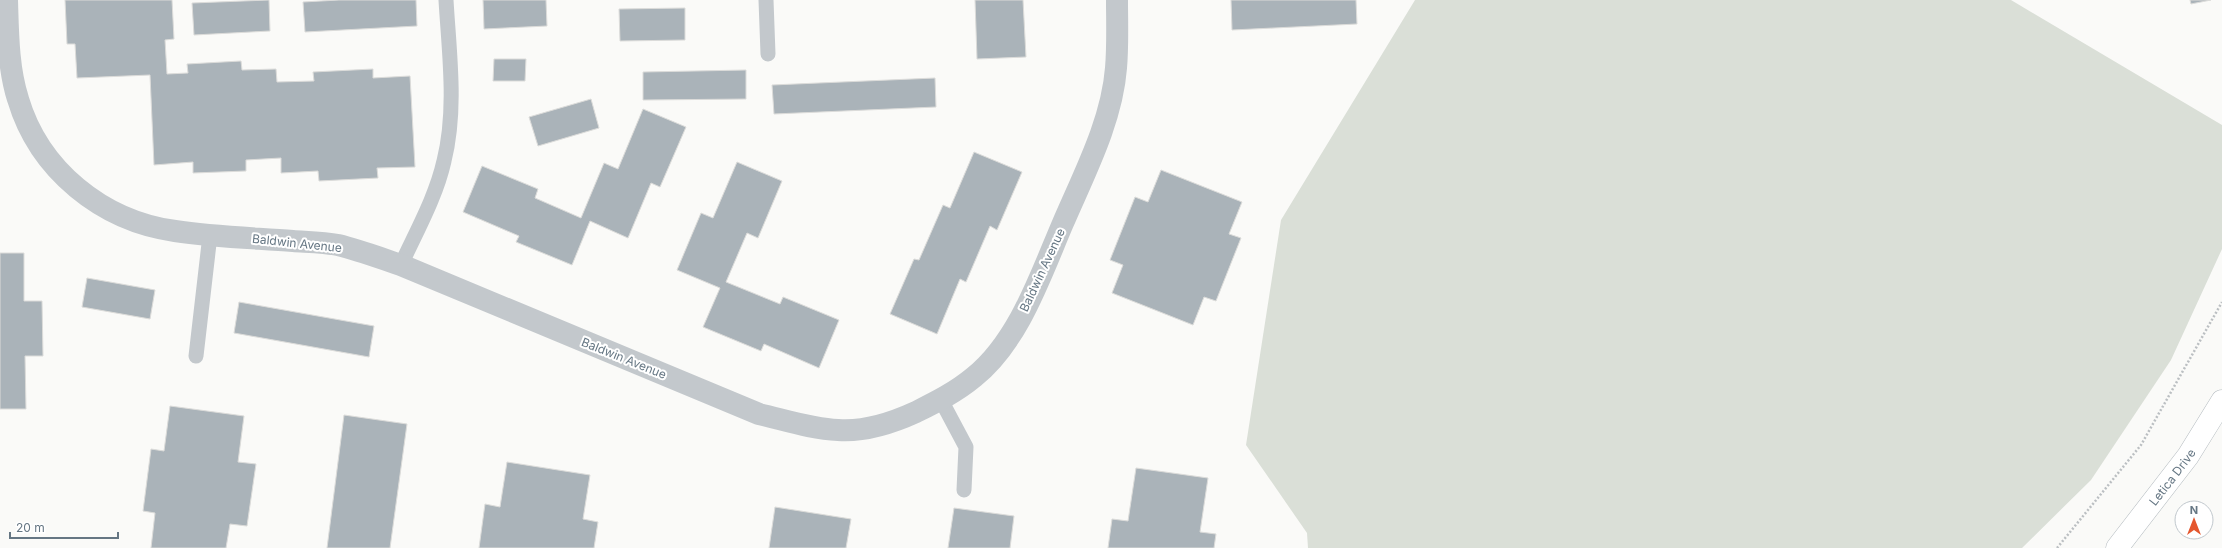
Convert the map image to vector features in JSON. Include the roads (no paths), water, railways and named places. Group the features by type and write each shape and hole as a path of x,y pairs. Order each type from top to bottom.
{"street":[{"name":"Baldwin Avenue","path":"7,0 9,44 17,98 31,134 52,165 76,187 108,209 154,226 174,231 337,245 401,265 759,414 800,424 839,430 871,427 902,418 941,400 974,377 994,358 1032,296 1093,153 1108,110 1116,68 1117,0"},
{"name":"Letica Drive","path":"2117,548 2188,456 2222,401"}],"lane":[{"path":"401,265 431,200 444,161 451,97 446,0"},
{"path":"766,0 768,54"},
{"path":"196,356 210,235"},
{"path":"941,400 966,447 964,490"}]}
